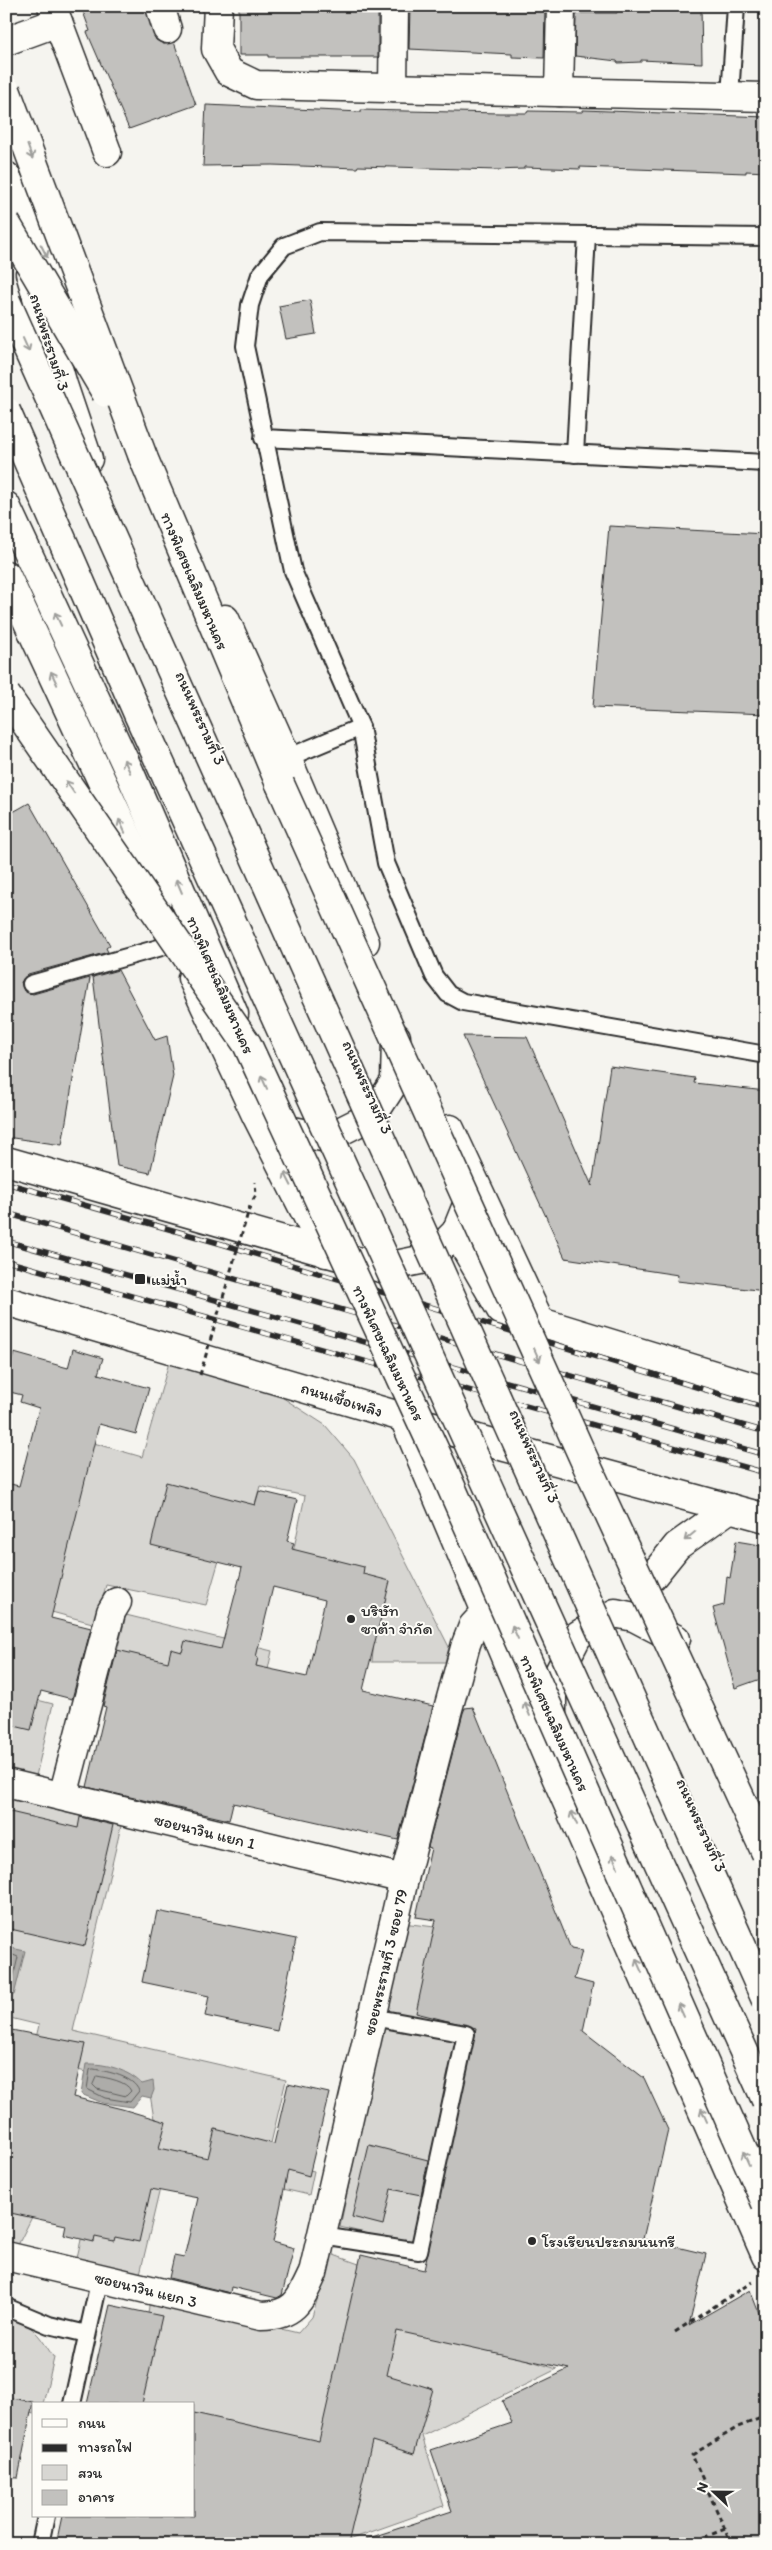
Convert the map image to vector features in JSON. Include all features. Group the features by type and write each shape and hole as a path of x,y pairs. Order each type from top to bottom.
{"main road":[{"path":"218,6 216,49 229,72 256,85 766,97"},
{"path":"393,88 394,6"},
{"path":"559,92 561,6"},
{"path":"6,40 55,14 107,152"},
{"path":"6,90 143,457"},
{"name":"ถนนพระรามที่ 3","path":"6,176 166,493 288,758 396,1015 541,1324"},
{"name":"ถนนพระรามที่ 3","path":"6,193 63,385 108,509 144,593 766,1967"},
{"name":"ทางพิเศษเฉลิมมหานคร","path":"6,223 143,457 284,793 588,1468 766,1853"},
{"name":"ถนนพระรามที่ 3","path":"6,301 766,2000"},
{"path":"6,410 199,830 669,1870 766,2093"},
{"path":"6,410 138,714 766,2100"},
{"name":"ทางพิเศษเฉลิมมหานคร","path":"7,510 130,773 247,1044 442,1466 766,2203"},
{"path":"7,581 256,1115 326,1253"},
{"path":"6,695 247,1044"},
{"path":"256,1115 294,1131 327,1138 373,1115 395,1081 396,1015"},
{"path":"6,1161 382,1268 430,1258 456,1232 476,1184"},
{"path":"456,1232 501,1310 541,1324 766,1391"},
{"name":"ถนนเชื้อเพลิง","path":"6,1300 606,1476 766,1518"},
{"path":"404,1418 553,1770 766,2256"},
{"path":"606,1476 766,1828"},
{"path":"652,1577 677,1546 730,1508"},
{"path":"63,1796 111,1612 117,1602"},
{"name":"ซอยพระรามที่ 3 ซอย 79","path":"287,2312 295,2306 313,2272 404,1879 466,1644 473,1626 486,1612"},
{"path":"553,1770 552,1686 578,1635 615,1613 634,1617 681,1642"},
{"name":"ซอยนาวิน แยก 1","path":"6,1783 404,1879"},
{"name":"ซอยนาวิน แยก 3","path":"6,2256 261,2316 287,2312"}],"lane":[{"path":"730,96 736,6"},
{"path":"766,237 320,232 284,246 260,274 250,305 245,346 263,438 293,571 361,728 386,864 434,976 448,994 463,1002 766,1055"},
{"path":"575,454 587,235"},
{"path":"263,438 766,462"},
{"path":"288,758 361,728"},
{"path":"31,984 176,943"},
{"path":"322,2236 419,2251 466,2034 372,2017"},
{"path":"72,2402 100,2278"},
{"path":"6,2307 49,2325 87,2334"},
{"path":"40,2544 46,2518"}],"path":[{"path":"200,1375 250,1206 256,1195 255,1178"},
{"path":"675,2332 754,2281"},
{"path":"730,2544 692,2455 738,2427 766,2416"},
{"path":"687,2544 725,2529"}],"green space":[{"path":"170,1359 263,1385 325,1425 354,1459 449,1647 445,1662 372,1662 379,1586 291,1562 305,1496 260,1486 247,1532 229,1526 206,1605 106,1585 96,1624 48,1611 87,1441 142,1457"},
{"path":"126,1615 272,1651 265,1683 108,1688"},
{"path":"6,1692 53,1704 36,1776 6,1769"},
{"path":"6,1798 121,1826 73,2031 286,2080 267,2160 314,2171 309,2195 261,2184 169,2150 139,2278 76,2262 83,2231 155,2125 149,2088 58,2065 59,2163 17,2247 6,2244 6,2167 39,2025 6,2017"},
{"path":"403,1923 482,1933 488,2005 432,2249 340,2227"},
{"path":"331,2254 370,2268 400,2320 557,2369 422,2436 444,2506 337,2544 195,2516 195,2402 126,2402 146,2329 150,2298 298,2333 312,2317"},
{"path":"6,2315 30,2327 54,2358 43,2402 32,2402 32,2414 6,2408"}],"water":[{"path":"6,1947 25,1951 14,1995 6,1994"},
{"path":"86,2064 116,2068 142,2084 153,2081 154,2090 151,2098 142,2096 133,2107 103,2103 81,2094"}],"building":[{"path":"81,6 145,6 156,40 164,44 174,42 196,105 129,129 87,32 90,31"},
{"path":"239,6 378,6 378,57 268,57 268,55 239,55"},
{"path":"410,6 545,6 544,58 512,57 512,54 409,49"},
{"path":"644,6 701,6 702,63 641,60 641,62 618,63 617,61 575,56 576,13 617,13 617,9 644,8"},
{"path":"206,105 361,112 361,110 527,113 528,111 583,112 583,110 766,117 766,172 746,171 746,173 580,167 580,169 524,167 524,169 497,170 358,166 357,168 272,165 203,166"},
{"path":"310,300 316,334 286,339 279,306"},
{"path":"609,526 766,534 766,714 593,707"},
{"path":"29,803 110,945 106,948 108,952 28,974 21,982 24,991 33,994 90,978 62,1145 6,1137 6,816"},
{"path":"118,970 155,1040 167,1036 173,1076 150,1173 117,1166 93,977"},
{"path":"463,1036 527,1037 592,1186 610,1066 695,1078 694,1083 766,1091 766,1291 677,1281 678,1275 565,1258"},
{"path":"73,1349 103,1358 98,1374 149,1388 136,1434 99,1424 51,1618 91,1628 72,1699 41,1691 31,1730 6,1724 6,1483 19,1486 39,1408 20,1402 22,1395 6,1391 6,1380 14,1353 68,1368"},
{"path":"166,1482 255,1505 259,1491 297,1500 287,1541 294,1543 292,1549 364,1567 363,1574 390,1581 363,1690 433,1706 398,1840 233,1803 229,1820 87,1787 106,1707 103,1706 117,1650 168,1662 171,1649 182,1652 185,1641 221,1649 242,1568 151,1545","holes":["273,1587 325,1600 307,1677 256,1666 258,1658 256,1657"]},
{"path":"736,1541 766,1546 766,1677 735,1688 713,1608 724,1605 727,1577 730,1578"},
{"path":"473,1707 571,1949 582,1951 574,1979 593,1984 583,2031 644,2078 668,2130 643,2239 706,2254 689,2325 750,2290 766,2331 766,2544 367,2544 366,2539 452,2511 431,2450 512,2423 502,2401 569,2369 397,2331 387,2375 433,2389 414,2454 372,2441 348,2544 56,2544 62,2518 195,2518 195,2413 319,2441 361,2255 424,2270 476,2028 416,2013 436,1920 416,1917 431,1848 428,1847 465,1708"},
{"path":"6,1811 78,1828 80,1817 113,1825 85,1946 6,1928"},
{"path":"157,1911 296,1939 277,2031 205,2016 209,1996 142,1982"},
{"path":"6,2029 85,2044 73,2097 166,2122 159,2148 208,2158 215,2129 274,2144 288,2084 329,2093 309,2176 288,2170 273,2242 294,2248 282,2295 277,2298 231,2287 230,2293 169,2278 174,2256 184,2258 198,2198 151,2189 139,2242 115,2237 114,2241 95,2237 94,2242 64,2235 66,2225 6,2212"},
{"path":"369,2145 428,2160 421,2195 391,2189 383,2225 352,2217"},
{"path":"110,2305 162,2316 142,2402 87,2402"},
{"path":"6,2397 33,2402 18,2478 6,2477"}],"railway":[{"path":"6,1183 222,1244 766,1408"},
{"path":"6,1213 766,1432"},
{"path":"6,1241 766,1455"},
{"path":"6,1261 766,1473"}],"place":[{"name":"แม่น้ำ","path":"140,1279"},
{"name":"บริษัท ซาต้า จำกัด","path":"351,1619"},
{"name":"โรงเรียนประถมนนทรี","path":"532,2241"}]}
